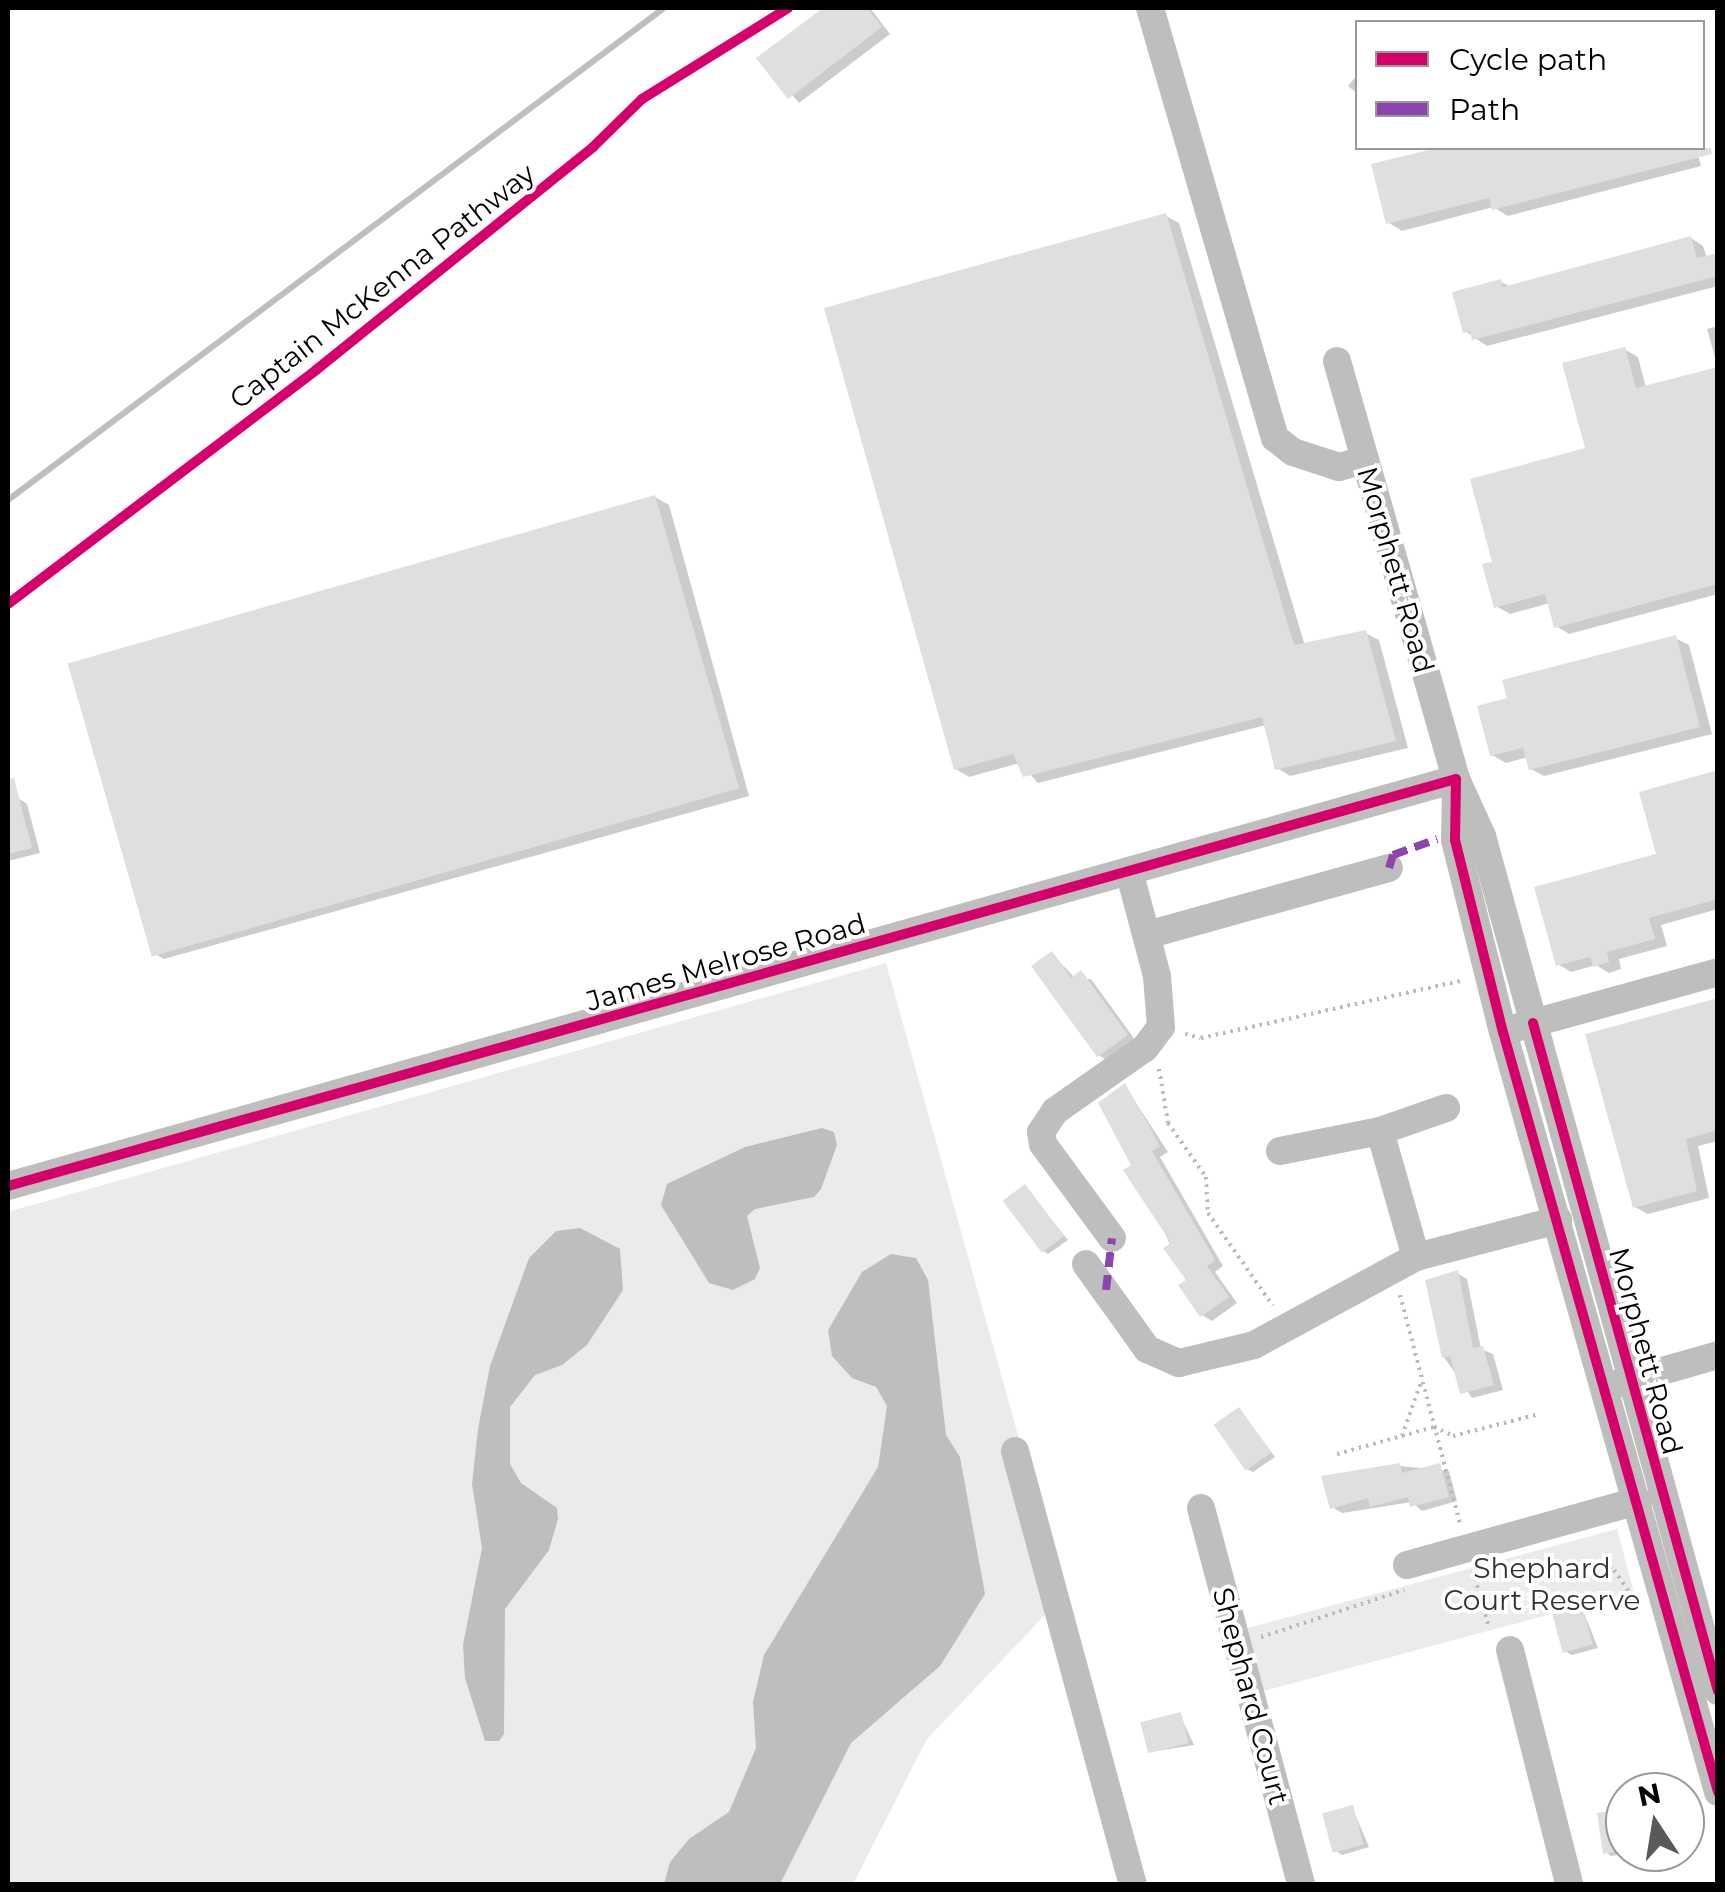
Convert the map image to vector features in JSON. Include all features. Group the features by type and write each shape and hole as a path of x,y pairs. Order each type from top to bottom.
{"street":[{"path":"1150,8 1275,438 1293,452 1339,468 1365,460"},
{"name":"Morphett Road","path":"1337,361 1456,779 1482,836 1534,1023 1618,1383 1638,1501 1711,1690"},
{"name":"Morphett Road","path":"1456,779 1455,840 1504,1032 1558,1220 1618,1383 1711,1690 1718,1792"},
{"name":"James Melrose Road","path":"8,1186 1456,779"},
{"path":"1147,935 1389,868"},
{"path":"1112,1238 1043,1144 1041,1132 1055,1111 1154,1037 1147,935 1129,872"},
{"path":"1504,1032 1718,972"},
{"path":"1280,1151 1380,1131 1446,1108"},
{"path":"1380,1131 1404,1263"},
{"path":"1086,1264 1148,1349 1179,1363 1211,1359 1288,1326 1404,1263 1558,1220"},
{"path":"1618,1383 1718,1355"},
{"path":"1015,1451 1133,1884"},
{"path":"1415,1574 1465,1563 1638,1501"},
{"name":"Shephard Court","path":"1201,1508 1301,1884"},
{"path":"1510,1650 1568,1884"}],"path":[{"path":"1288,1326 1208,1213 1206,1177 1168,1122 1154,1037 1201,1038 1476,976"},
{"path":"1404,1263 1422,1379 1465,1563 1488,1624"},
{"path":"1402,1436 1422,1379"},
{"path":"1337,1454 1434,1427 1453,1436 1538,1414"},
{"path":"1465,1563 1597,1561 1614,1570 1635,1605 1655,1605"},
{"path":"1237,1645 1415,1574"}],"green space":[{"path":"886,963 1063,1596 927,1739 853,1884 8,1884 8,1212"},
{"name":"Shephard Court Reserve","path":"1617,1529 1634,1592 1263,1691 1246,1628"}],"shaded area":[{"path":"822,1128 834,1132 837,1145 821,1189 814,1197 755,1209 747,1216 760,1268 755,1279 733,1290 709,1283 661,1205 667,1184 745,1147"},
{"path":"580,1228 620,1249 623,1290 587,1345 562,1365 535,1375 510,1407 510,1464 521,1483 557,1508 558,1519 549,1550 505,1609 504,1734 499,1741 485,1741 465,1678 463,1645 482,1548 472,1484 478,1429 490,1366 529,1258 556,1231"},
{"path":"891,1254 916,1258 928,1280 946,1435 960,1457 985,1594 940,1666 851,1743 780,1884 664,1884 670,1862 689,1839 729,1812 756,1748 753,1702 764,1655 878,1467 887,1406 876,1387 852,1378 832,1356 828,1330 862,1272"}],"building":[{"path":"823,8 867,8 882,27 788,99 756,58"},
{"path":"1711,148 1712,154 1492,210 1489,198 1386,224 1371,164 1429,150"},
{"path":"1166,213 1294,645 1366,630 1396,741 1275,770 1262,717 1023,777 1013,754 954,770 824,308"},
{"path":"1691,236 1697,258 1718,253 1718,276 1472,340 1470,331 1463,333 1452,292 1501,279 1503,287"},
{"path":"1625,347 1636,388 1718,367 1718,584 1554,628 1545,594 1494,608 1482,564 1492,562 1470,479 1585,448 1562,363"},
{"path":"655,495 739,788 152,957 68,663"},
{"path":"1676,635 1700,727 1529,770 1523,748 1490,756 1477,706 1507,698 1502,680"},
{"path":"1718,770 1718,899 1649,918 1655,939 1607,952 1609,962 1593,967 1590,957 1556,966 1534,887 1656,854 1639,792"},
{"path":"14,778 32,848 8,854 8,779"},
{"path":"1052,951 1071,978 1081,970 1128,1035 1097,1057 1031,966"},
{"path":"1718,998 1718,1130 1686,1139 1697,1191 1633,1208 1585,1034"},
{"path":"1125,1083 1160,1146 1152,1151 1215,1260 1207,1266 1229,1297 1200,1317 1178,1285 1186,1280 1163,1248 1171,1243 1123,1170 1131,1165 1098,1103"},
{"path":"1025,1184 1064,1236 1042,1253 1003,1201"},
{"path":"1458,1270 1473,1348 1483,1346 1494,1385 1460,1394 1450,1356 1442,1358 1425,1280"},
{"path":"1239,1407 1271,1453 1246,1471 1214,1425"},
{"path":"1400,1463 1402,1473 1440,1463 1449,1497 1410,1507 1408,1497 1370,1507 1368,1498 1330,1509 1321,1476"},
{"path":"1582,1605 1593,1645 1563,1653 1552,1613"},
{"path":"1181,1712 1189,1743 1148,1753 1140,1722"},
{"path":"1353,1805 1364,1845 1333,1853 1322,1813"},
{"path":"1605,1812 1603,1854 1597,1813"}],"waterway":[{"path":"8,500 664,8"}],"marked path":[{"path":"1389,868 1393,855 1437,839"},
{"path":"1106,1290 1112,1238"}],"cycle path":[{"name":"Captain McKenna Pathway","path":"8,604 316,370 593,147 642,99 788,8"},
{"path":"8,1186 1456,779 1455,840 1503,1032 1718,1792"},
{"path":"1533,1023 1718,1691"}]}
